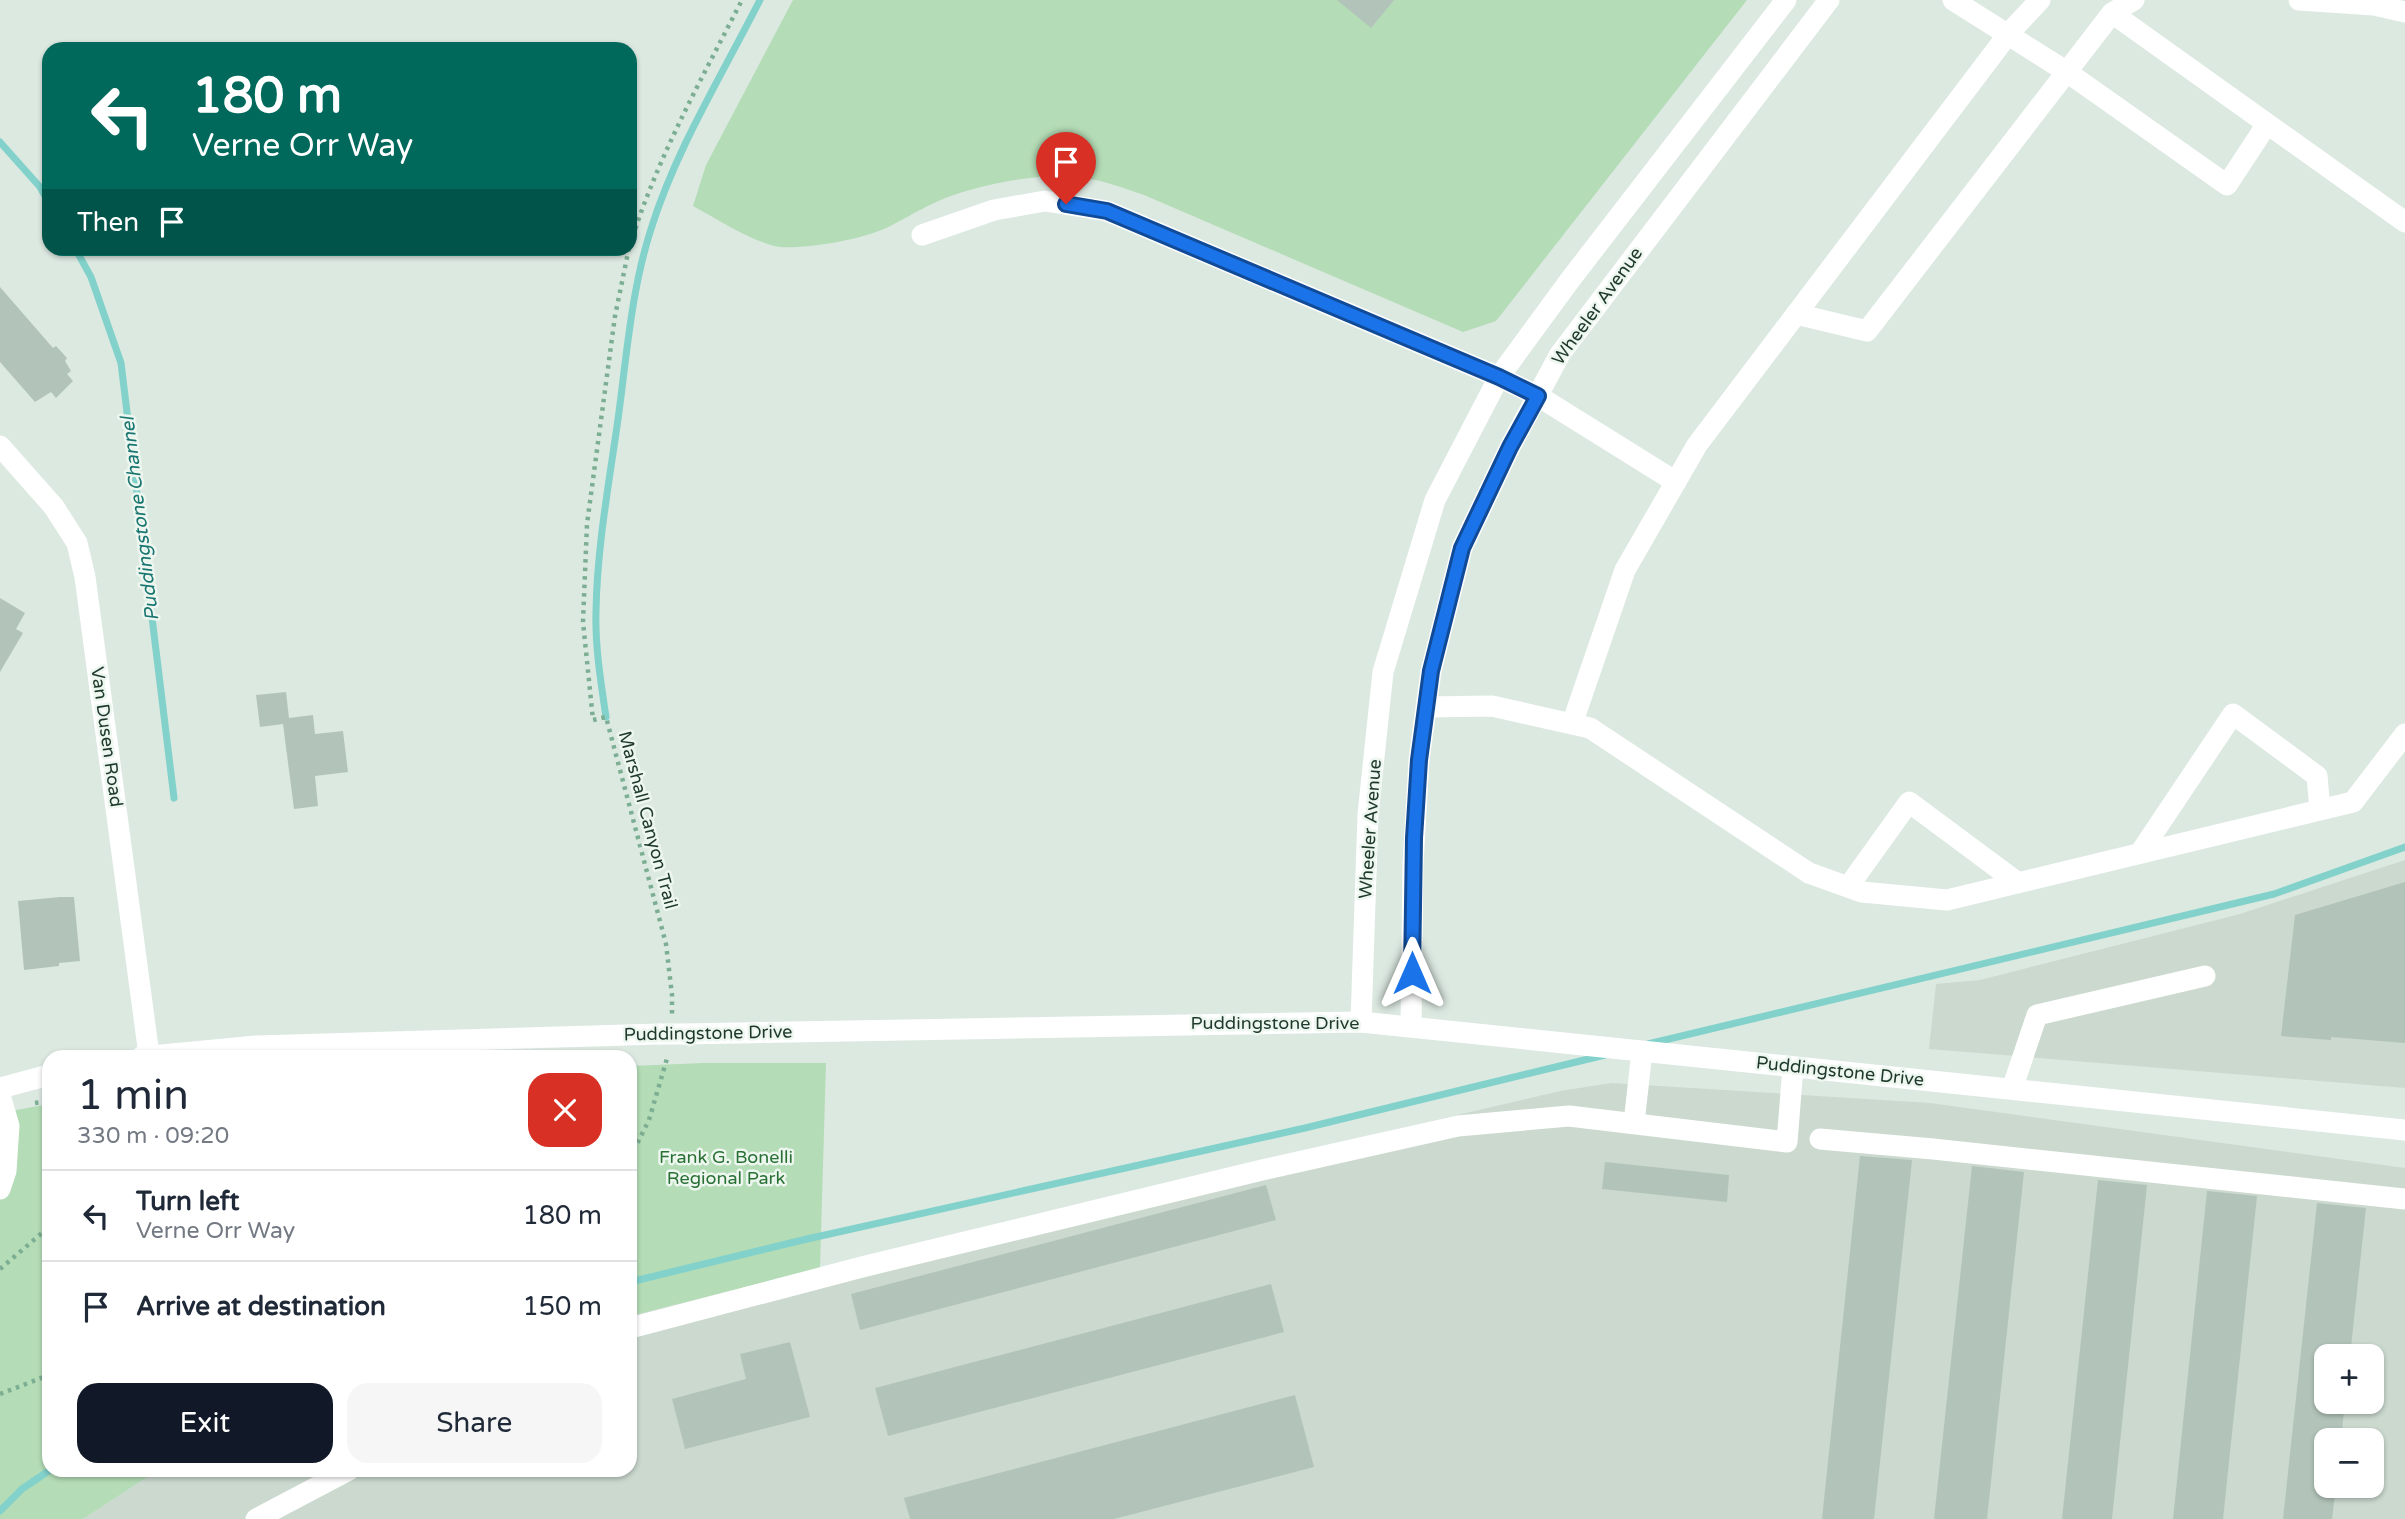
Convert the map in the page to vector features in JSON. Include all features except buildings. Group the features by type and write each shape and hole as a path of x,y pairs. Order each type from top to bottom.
{"street":[{"name":"Wheeler Avenue","path":"1361,1022 1368,814 1383,672 1435,500 1499,377 1570,280 1786,0"},
{"name":"Wheeler Avenue","path":"1411,1027 1413,864 1419,760 1431,671 1462,548 1510,447 1560,354 1829,0"},
{"path":"1952,0 2009,33 2067,72 2227,185 2267,124"},
{"path":"1572,724 1625,570 1697,444 2009,33 2040,0"},
{"path":"1796,314 1867,331 2112,13 2134,0"},
{"path":"2299,0 2374,5 2405,12"},
{"path":"2112,13 2405,222"},
{"path":"922,235 994,210 1045,201 1107,211 1499,377 1538,396 1676,482"},
{"name":"Van Dusen Road","path":"0,446 54,507 77,543 80,555 85,577 144,1050"},
{"path":"1426,707 1492,706 1590,728 1809,873 1862,892 1947,900 2353,802 2405,734"},
{"path":"2140,853 2233,713 2317,776 2320,810"},
{"path":"1848,887 1909,803 2018,883"},
{"path":"2012,1089 2036,1015 2205,976"},
{"name":"Puddingstone Drive","path":"212,1050 256,1046 671,1035 1361,1022 2405,1130"},
{"path":"1634,1123 1642,1051"},
{"path":"637,1326 862,1267 1249,1173 1458,1126 1569,1116 1787,1142 1793,1067"},
{"path":"0,1088 42,1077"},
{"path":"0,1095 9,1126 6,1171 0,1189"},
{"path":"1820,1139 2405,1199"},
{"path":"256,1519 336,1477"}],"path":[{"name":"Marshall Canyon Trail","path":"637,223 675,130 742,0"},
{"name":"Marshall Canyon Trail","path":"627,256 613,328 587,524 583,586 584,652 593,720 606,717 659,913 669,963 671,1035 657,1098 637,1142"},
{"path":"0,1269 42,1233"},
{"path":"0,1394 42,1378"}],"shaded area":[{"path":"2405,860 2405,1088 1929,1049 1936,984 1980,980 2240,914"},
{"path":"1612,1083 1930,1103 2405,1168 2405,1519 83,1519 147,1477 637,1477 637,1314 1014,1219 1560,1091"}],"green space":[{"path":"793,0 1747,0 1496,321 1463,332 1144,195 1081,177 1043,177 979,188 936,202 883,229 838,242 780,247 748,236 693,206 706,165"},
{"name":"Frank G. Bonelli Regional Park","path":"826,1063 820,1268 637,1314 637,1066"},
{"path":"42,1105 42,1477 147,1477 83,1519 0,1519 0,1113"}],"waterway":[{"path":"606,717 596,638 599,562 639,274 651,229 673,170 760,0"},
{"name":"Puddingstone Channel","path":"0,142 42,191"},
{"name":"Puddingstone Channel","path":"79,256 91,277 121,363 174,798"},
{"path":"1648,1044 2274,894 2405,847"},
{"path":"637,1280 807,1239 1305,1128 1605,1055"},
{"path":"0,1511 22,1489 42,1475"}],"route":[{"path":"1066,204 1107,211 1538,396 1510,447 1462,548 1431,671 1419,760 1414,838 1412,973"}]}
